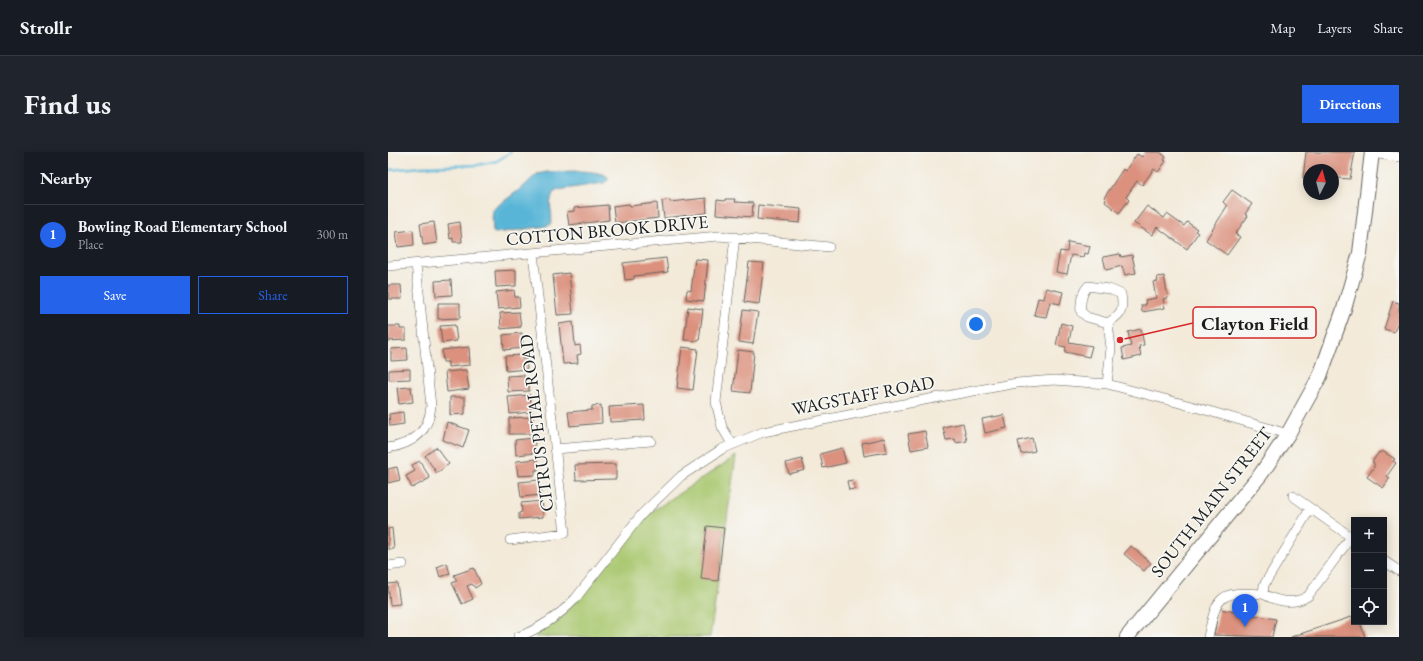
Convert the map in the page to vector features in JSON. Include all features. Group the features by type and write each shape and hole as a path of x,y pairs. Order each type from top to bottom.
{"highway":[{"name":"SOUTH MAIN STREET","path":"1127,637 1260,474 1288,434 1320,376 1344,309 1360,253 1372,152"}],"street":[{"path":"1372,152 1399,157"},
{"path":"732,444 722,427 716,402 735,237"},
{"name":"COTTON BROOK DRIVE","path":"388,266 700,238 735,237 829,247"},
{"name":"CITRUS PETAL ROAD","path":"510,540 565,533 533,253"},
{"path":"388,448 401,446 414,440 427,425 432,406 416,264"},
{"path":"1088,286 1109,289 1121,294 1123,304 1120,314 1108,323 1087,316 1081,312 1080,305 1083,292 1088,286"},
{"path":"1107,384 1111,348 1108,323"},
{"name":"WAGSTAFF ROAD","path":"518,637 534,631 552,621 575,600 641,515 660,495 700,462 732,444 763,432 1017,383 1054,380 1107,384 1196,407 1288,434"},
{"path":"555,449 651,441"},
{"path":"1293,496 1351,537"},
{"path":"1263,594 1264,585 1310,509"},
{"path":"1208,637 1214,610 1221,598 1238,592 1263,594 1271,598 1285,601 1299,601 1308,596 1351,541"},
{"path":"1387,563 1399,571"},
{"path":"388,566 403,564"}],"green space":[{"path":"736,456 710,637 535,637 585,589 642,518"}],"water":[{"path":"547,172 595,172 608,177 608,180 604,183 558,190 553,193 551,198 552,220 551,224 547,226 496,233 493,232 492,210 523,187 537,174"}],"building":[{"path":"1145,152 1160,152 1166,157 1164,160 1166,161 1158,172 1154,169 1142,185 1137,181 1126,197 1129,200 1119,213 1105,202 1106,200 1104,198 1123,169 1125,171 1137,154 1142,157"},
{"path":"1306,152 1355,152 1350,179 1339,178 1339,164 1305,164"},
{"path":"1232,190 1252,204 1245,214 1248,216 1235,234 1240,237 1227,255 1206,240 1227,206 1223,202"},
{"path":"706,198 707,213 664,218 662,201 670,200 670,202"},
{"path":"725,199 735,199 734,202 753,203 752,217 716,214 717,200 725,201"},
{"path":"657,203 658,218 615,223 613,206"},
{"path":"608,205 609,220 569,225 567,212 574,211 574,208"},
{"path":"758,205 801,209 800,223 757,219"},
{"path":"1147,206 1164,218 1167,214 1184,226 1187,222 1197,229 1195,231 1198,233 1187,249 1157,227 1152,235 1134,223"},
{"path":"434,222 437,243 423,245 420,224"},
{"path":"460,222 462,242 453,242 453,238 450,239 448,224"},
{"path":"413,230 414,245 398,247 396,232"},
{"path":"1068,242 1090,246 1088,254 1084,253 1083,257 1071,255 1067,274 1056,272 1060,251 1067,252"},
{"path":"1120,254 1121,257 1132,255 1136,273 1125,275 1122,266 1106,270 1103,257"},
{"path":"666,258 668,272 634,276 634,279 625,280 623,263"},
{"path":"695,259 708,260 704,301 686,299 687,290 691,291"},
{"path":"749,262 764,263 759,304 744,302"},
{"path":"516,270 516,286 496,287 495,271"},
{"path":"569,273 573,314 557,315 553,275"},
{"path":"1164,276 1168,298 1163,299 1165,308 1142,312 1141,305 1146,305 1145,300 1156,298 1153,282 1158,281 1157,277"},
{"path":"451,280 452,295 436,296 435,281"},
{"path":"388,285 401,285 402,299 388,299"},
{"path":"1046,288 1063,292 1060,304 1050,302 1046,317 1034,315 1038,298 1044,299"},
{"path":"514,290 515,297 519,297 520,307 498,309 496,292"},
{"path":"1393,301 1399,303 1399,325 1397,324 1394,332 1384,329"},
{"path":"438,303 460,303 460,318 438,319"},
{"path":"688,307 703,309 699,341 684,340"},
{"path":"743,310 758,312 753,344 739,342"},
{"path":"519,312 521,327 501,329 500,313"},
{"path":"573,322 575,346 580,345 581,354 577,355 578,363 563,364 559,324"},
{"path":"1061,323 1072,326 1069,342 1092,346 1089,357 1065,352 1066,347 1056,345"},
{"path":"455,325 457,341 442,343 440,326"},
{"path":"388,326 400,326 400,329 406,329 406,340 388,341"},
{"path":"1141,329 1144,345 1139,346 1141,356 1124,360 1122,348 1131,346 1128,332"},
{"path":"522,333 523,348 504,350 503,335"},
{"path":"469,347 470,365 448,367 448,362 443,362 442,350"},
{"path":"682,347 698,349 693,390 677,388"},
{"path":"407,348 408,360 391,361 391,349"},
{"path":"738,350 754,352 750,393 733,391"},
{"path":"522,355 522,359 526,359 527,369 506,371 505,356"},
{"path":"410,369 410,379 389,380 389,370"},
{"path":"466,370 469,389 447,392 445,372"},
{"path":"524,375 524,380 529,380 529,391 508,392 507,376"},
{"path":"411,387 413,402 399,404 397,388"},
{"path":"530,395 532,412 510,414 508,397"},
{"path":"450,397 465,397 465,414 450,415"},
{"path":"601,405 602,423 570,426 568,412 592,410 592,406"},
{"path":"644,405 645,420 610,422 609,407"},
{"path":"403,412 404,424 390,426 389,414"},
{"path":"1004,415 1007,428 985,433 982,419"},
{"path":"533,417 533,434 509,434 509,418"},
{"path":"447,422 469,430 463,448 443,440"},
{"path":"963,423 967,441 956,443 955,439 946,440 943,427"},
{"path":"925,431 928,447 911,450 908,434"},
{"path":"534,438 536,453 516,455 515,440"},
{"path":"884,438 887,452 864,456 862,443"},
{"path":"1032,438 1035,451 1021,454 1018,441"},
{"path":"436,447 449,464 437,473 425,456"},
{"path":"842,448 846,463 823,468 820,454"},
{"path":"1382,451 1395,459 1393,461 1396,463 1387,476 1390,478 1383,488 1367,477 1374,467 1374,463 1372,462 1379,452 1381,453"},
{"path":"537,459 538,470 535,470 535,475 518,476 516,461"},
{"path":"802,459 805,470 789,474 786,463"},
{"path":"420,461 430,478 412,488 406,476 415,471 412,465"},
{"path":"616,464 616,479 576,480 575,465"},
{"path":"397,467 400,480 388,483 388,469"},
{"path":"539,480 541,495 521,497 519,482"},
{"path":"853,480 855,489 849,490 847,481"},
{"path":"542,501 543,517 519,519 519,513 522,512 521,503"},
{"path":"707,526 724,528 718,581 701,579"},
{"path":"392,528 394,549 388,549 388,529"},
{"path":"1131,546 1151,563 1144,571 1124,554"},
{"path":"447,563 450,574 440,577 437,567"},
{"path":"474,568 481,584 475,588 472,584 467,586 473,599 462,604 452,583 457,581 454,575"},
{"path":"397,583 400,604 390,605 388,584"},
{"path":"1219,609 1276,619 1272,637 1214,635"},
{"path":"1351,617 1351,625 1361,625 1365,637 1291,637"}],"waterway":[{"path":"388,170 478,165 497,161 511,152"}],"place":[{"name":"Clayton Field","path":"1120,340"},
{"name":"Bowling Road Elementary School","path":"1245,627"}]}
